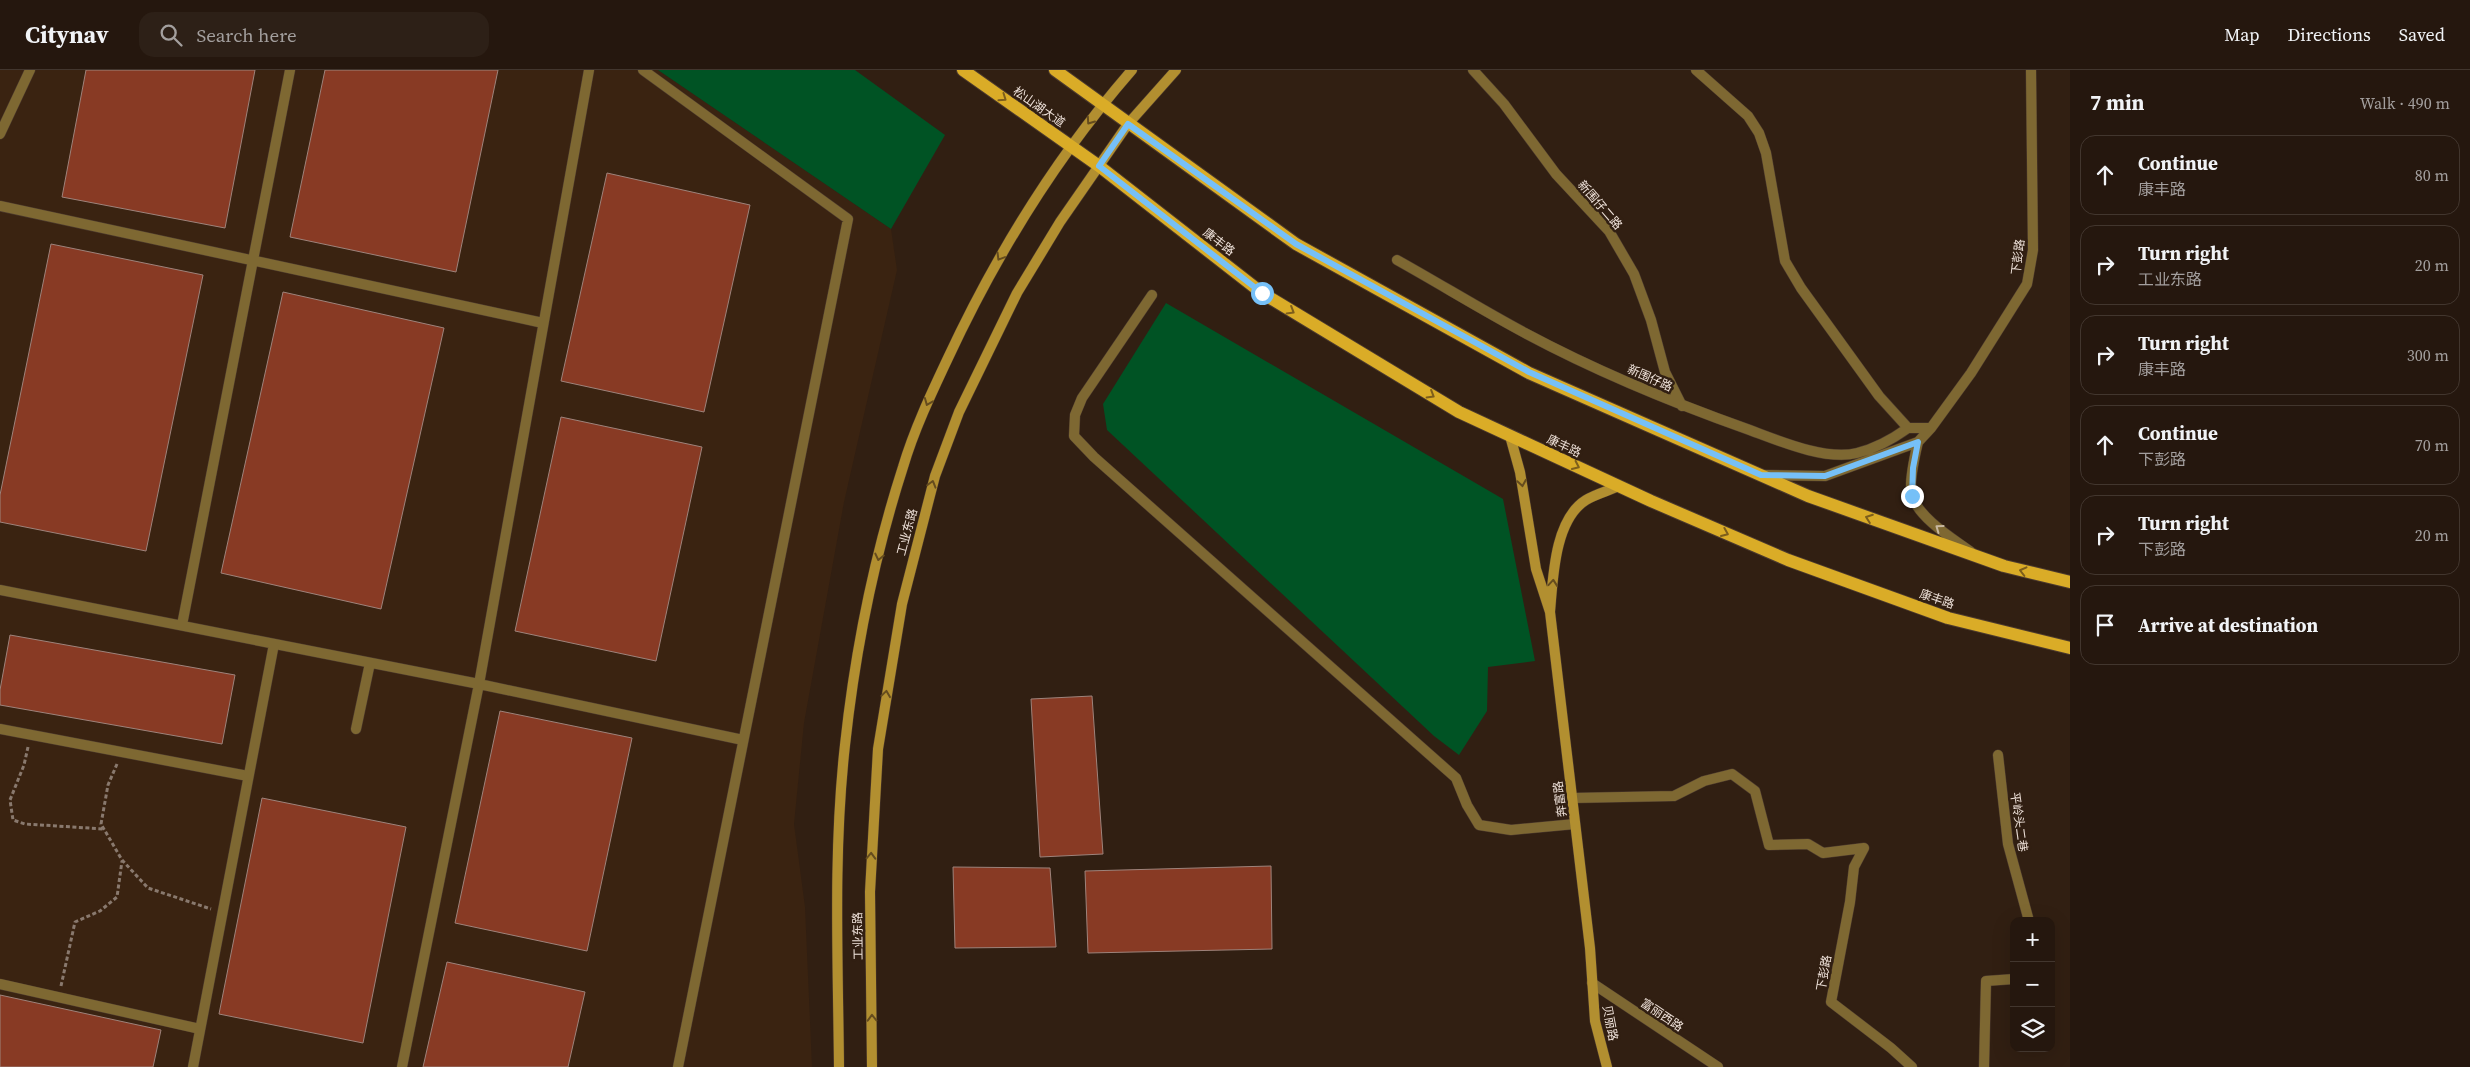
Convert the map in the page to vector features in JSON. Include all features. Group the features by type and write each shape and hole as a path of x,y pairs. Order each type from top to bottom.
{"main road":[{"name":"松山湖大道","path":"964,70 1099,166"},
{"path":"1055,70 1296,244 1529,372 1808,496 2004,566 2070,582"},
{"name":"工业东路","path":"839,1067 837,892 845,746 869,597 903,466 929,399 956,340 988,278 1032,204 1102,103 1132,70"},
{"name":"工业东路","path":"872,1067 870,892 878,749 902,604 934,476 959,412 986,354 1022,285 1060,222 1128,124 1176,70"},
{"name":"康丰路","path":"1099,166 1262,293 1459,412 1619,486 1788,560 1948,618 2070,648"},
{"path":"1510,436 1520,472 1536,569 1550,612"},
{"path":"1550,612 1555,560 1568,520 1585,501 1619,486"},
{"name":"奔富路","path":"1550,612 1592,983"},
{"name":"贝丽路","path":"1592,983 1595,1021 1607,1067"}],"street":[{"path":"0,134 30,70"},
{"path":"182,625 290,70"},
{"path":"402,1067 479,684 589,70"},
{"path":"642,70 848,219 678,1067"},
{"name":"新围仔二路","path":"1473,70 1504,104 1556,174 1609,231 1634,274 1665,372 1682,406"},
{"path":"1696,70 1748,116 1759,133 1766,153 1785,261 1800,288 1879,396 1908,428 1931,428"},
{"name":"下彭路","path":"1761,475 1825,476 1918,442 1931,428 1971,372 2027,284 2033,250 2031,70"},
{"path":"0,206 543,323"},
{"name":"新围仔路","path":"1396,260 1526,333 1682,406 1790,444 1828,453 1857,453 1908,428"},
{"path":"1152,295 1082,398 1075,415 1074,436 1094,458 1456,778 1467,805 1479,824 1511,830 1575,824"},
{"path":"1918,442 1913,468 1912,496 1931,523 1978,556"},
{"path":"0,590 479,684 743,740"},
{"path":"192,1067 274,644"},
{"path":"356,729 370,663"},
{"path":"0,729 248,776"},
{"name":"平岭头二巷","path":"1998,755 2008,844 2028,917"},
{"name":"下彭路","path":"1572,798 1674,796 1704,781 1732,774 1755,791 1769,845 1808,844 1823,853 1864,848 1854,867 1850,902 1831,1002 1891,1048 1912,1067"},
{"path":"1984,1067 1986,981 2010,979"},
{"name":"富丽西路","path":"1592,983 1718,1067"},
{"path":"0,984 200,1028"}],"path":[{"path":"30,734 24,765 10,800 13,820 25,824 74,829 104,829"},
{"path":"122,752 108,785 101,824 122,860 148,888 222,912"},
{"path":"59,997 74,922 100,910 117,897 122,860"}],"shaded area":[{"path":"0,70 658,70 891,229 897,270 844,502 804,723 794,824 805,907 812,1067 0,1067"}],"green space":[{"path":"658,70 855,70 945,135 891,229"},
{"path":"1166,303 1503,499 1535,661 1488,667 1487,711 1459,755 1434,736 1107,430 1103,404"}],"building":[{"path":"86,70 255,70 225,228 62,197"},
{"path":"325,70 498,70 456,272 290,237"},
{"path":"607,173 750,205 704,412 561,381"},
{"path":"51,244 203,275 146,551 0,522 0,495"},
{"path":"283,292 444,328 381,609 221,573"},
{"path":"561,417 702,447 656,661 515,631"},
{"path":"10,635 235,675 222,744 0,705 0,690"},
{"path":"1092,696 1103,854 1040,857 1031,699"},
{"path":"500,711 632,738 587,951 455,923"},
{"path":"262,798 406,827 363,1043 219,1014"},
{"path":"1271,866 1272,949 1088,953 1085,871"},
{"path":"953,867 1050,868 1056,947 955,948"},
{"path":"447,962 585,992 568,1067 423,1067"},
{"path":"0,995 161,1030 153,1067 0,1067"}],"route":[{"path":"1262,293 1099,166 1128,124 1296,244 1529,372 1761,475 1825,476 1858,466 1918,442 1913,468 1912,496"}]}
